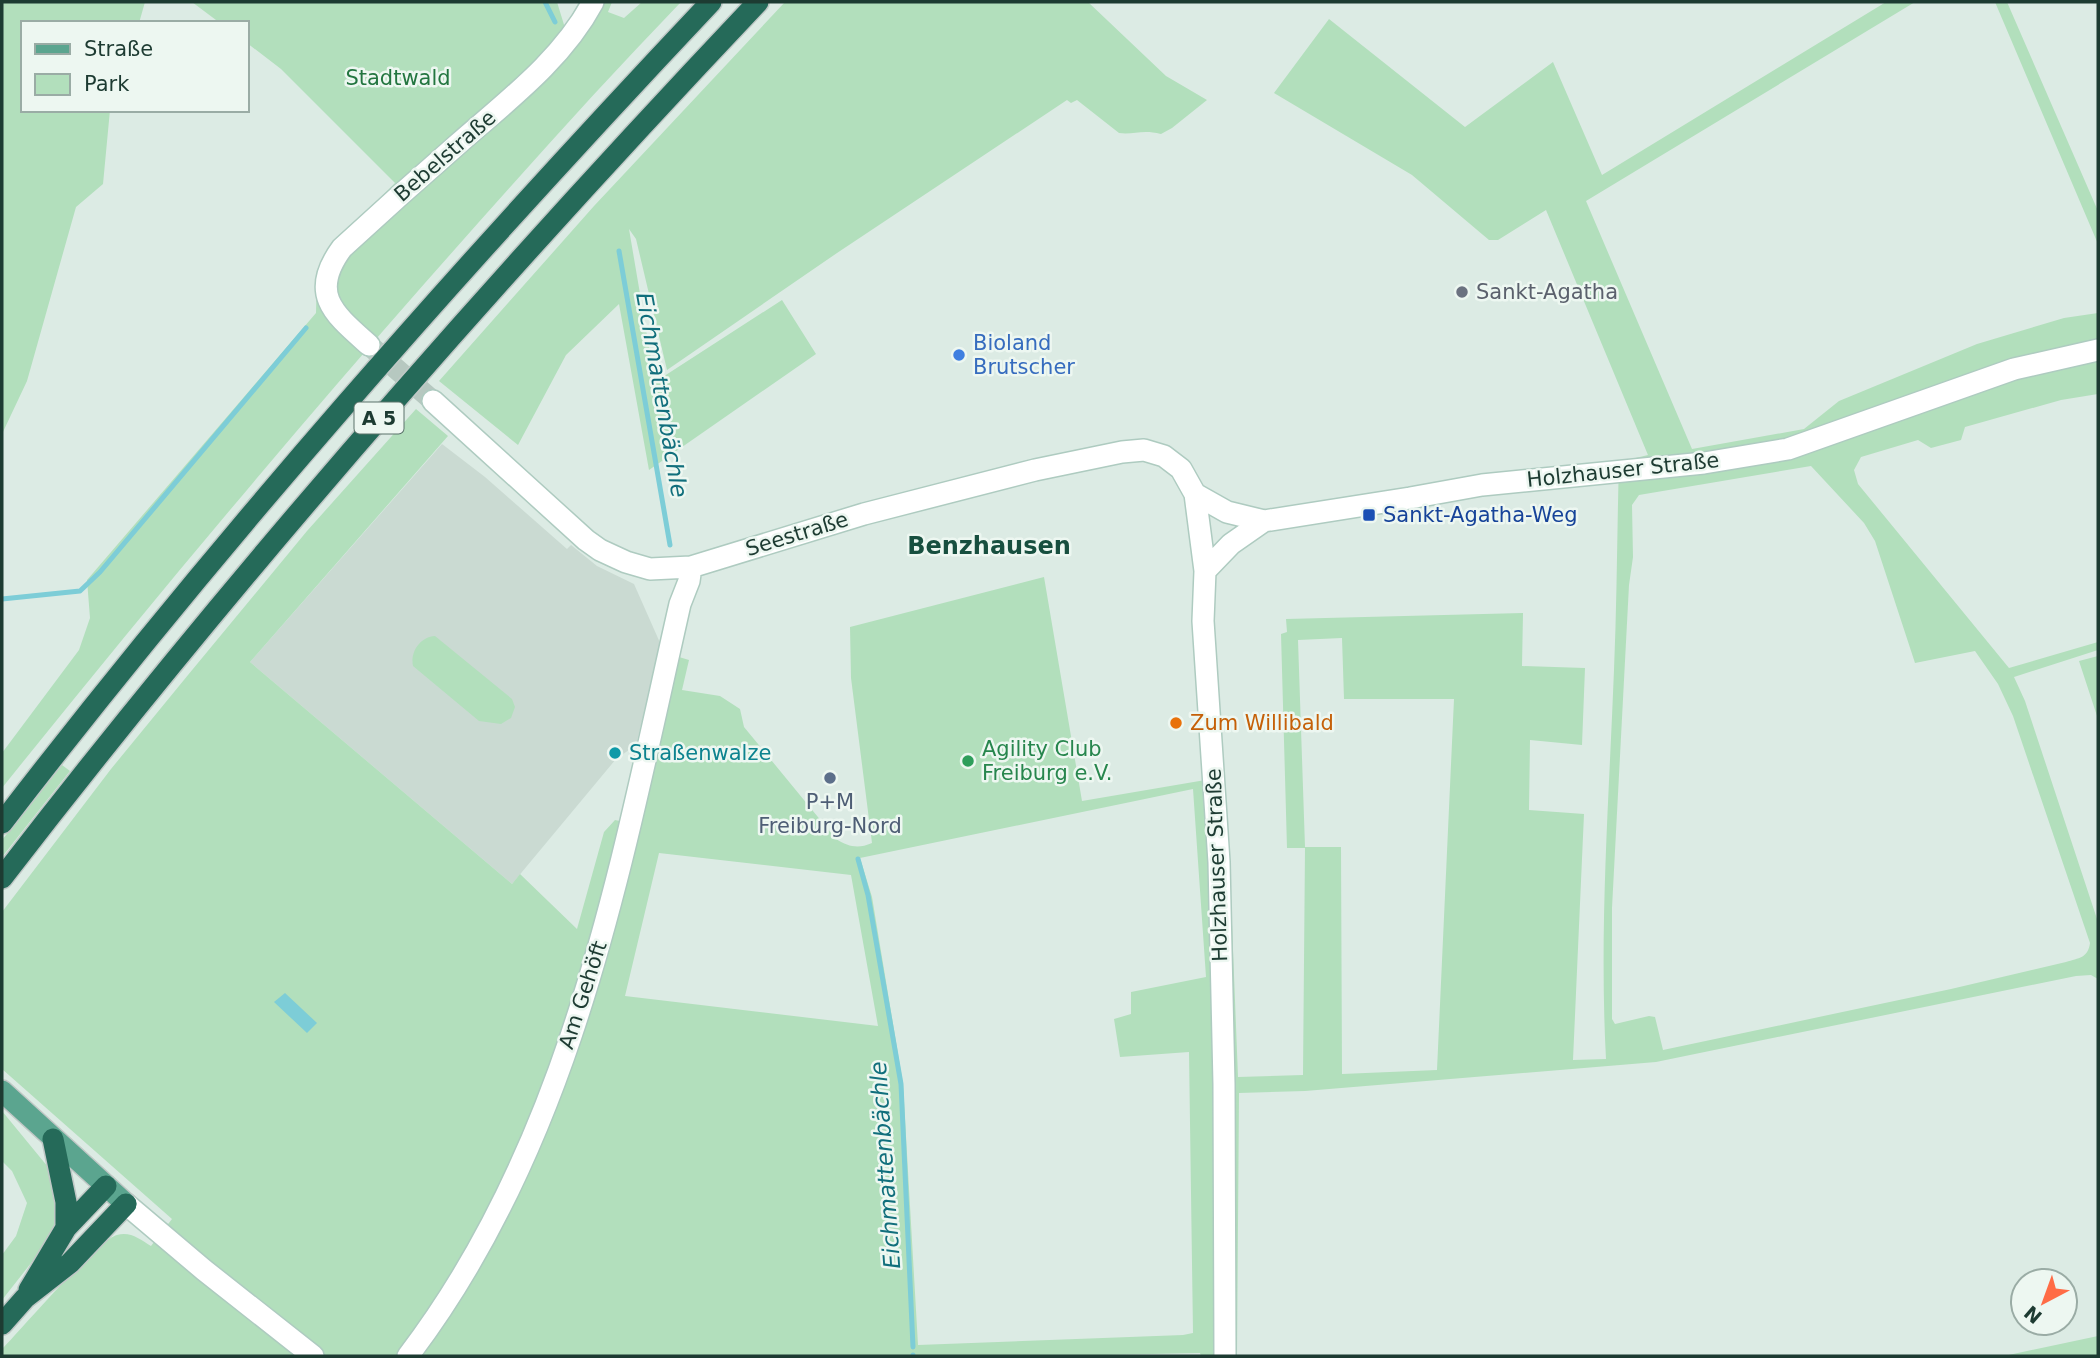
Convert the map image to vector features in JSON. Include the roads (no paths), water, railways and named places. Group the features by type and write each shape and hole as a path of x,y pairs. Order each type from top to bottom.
{"highway":[{"name":"A 5","path":"2,823 187,591 339,412 588,132 711,2"},
{"name":"A 5","path":"2,878 170,666 368,431 527,251 758,2"},
{"path":"53,1139 66,1202 66,1228"},
{"path":"25,1298 66,1228 106,1186"},
{"path":"2,1324 25,1298 70,1263 126,1203"}],"main road":[{"path":"2,1091 126,1203"}],"street":[{"name":"Bebelstraße","path":"369,345 338,318 328,303 325,283 330,264 342,248 514,96 558,53 581,24 593,2"},
{"name":"Holzhauser Straße","path":"1225,1356 1224,1084 1219,862 1203,621 1205,571 1231,544 1264,521 1482,485 1726,460 1788,449 2014,369 2098,351"},
{"name":"Seestraße","path":"433,401 586,540 625,562 663,569 691,567 864,514 1035,470 1144,450 1172,460 1181,469 1195,494 1205,571"},
{"name":"Seestraße","path":"1195,494 1227,512 1264,521"},
{"name":"Am Gehöft","path":"408,1356 430,1327 499,1211 538,1127 582,1005 608,916 680,604 690,581 691,567"},
{"path":"663,569 680,604"},
{"path":"126,1203 204,1270 313,1356"}],"water":[{"path":"285,993 317,1023 307,1033 274,1002"}],"waterway":[{"name":"Eichmattenbächle","path":"545,2 555,22"},
{"name":"Eichmattenbächle","path":"619,251 670,545"},
{"path":"2,599 80,591 100,572 306,328"},
{"name":"Eichmattenbächle","path":"858,859 868,895 901,1084 913,1347"}],"tunnel":[{"path":"369,345 433,401"}],"place":[{"name":"Sankt-Agatha","path":"1462,292"},
{"name":"Bioland Brutscher","path":"959,355"},
{"name":"Sankt-Agatha-Weg","path":"1369,515"},
{"name":"Zum Willibald","path":"1176,723"},
{"name":"Straßenwalze","path":"615,753"},
{"name":"Agility Club Freiburg e.V.","path":"968,761"},
{"name":"P+M Freiburg-Nord","path":"830,778"}],"district":[{"name":"Benzhausen","path":"989,546"}],"park label":[{"name":"Stadtwald","path":"398,78"}]}
